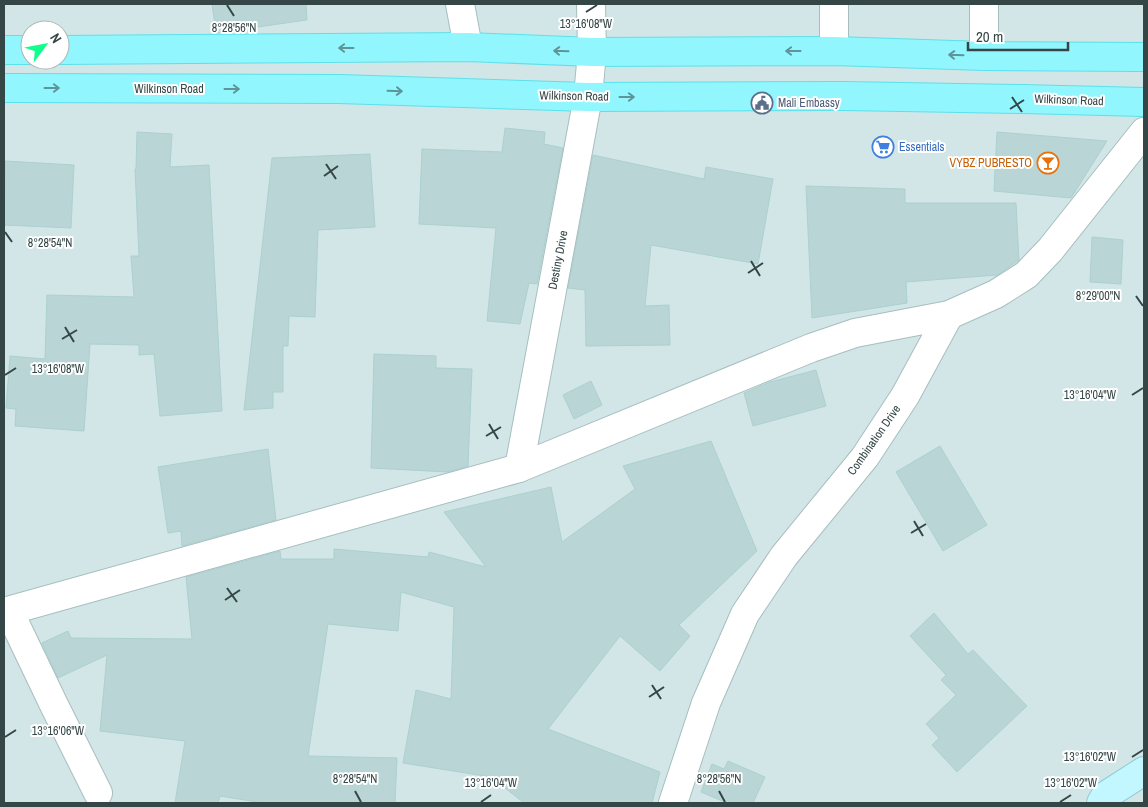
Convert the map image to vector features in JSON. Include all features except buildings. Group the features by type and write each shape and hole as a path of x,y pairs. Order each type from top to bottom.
{"main road":[{"path":"70,50 468,47 592,52 834,51 984,56 1144,57"},
{"path":"4,50 20,50"},
{"name":"Wilkinson Road","path":"4,88 339,90 588,97 844,96 1144,102"},
{"path":"1101,803 1105,796 1144,771"}],"street":[{"path":"460,4 468,47"},
{"name":"Destiny Drive","path":"519,468 588,97 592,52 591,4"},
{"path":"834,4 834,51"},
{"path":"984,4 984,56"},
{"path":"98,793 6,612 519,468 811,348 855,333 949,315 996,294 1026,275 1050,250 1144,132"},
{"name":"Combination Drive","path":"673,803 706,703 746,614 784,556 865,457 905,396 949,315"}],"shaded area":[{"path":"4,4 1144,4 1144,803 4,803"}],"place":[{"name":"Mali Embassy","path":"762,103"},
{"name":"Essentials","path":"883,147"},
{"name":"VYBZ PUBRESTO","path":"1048,163"}]}
